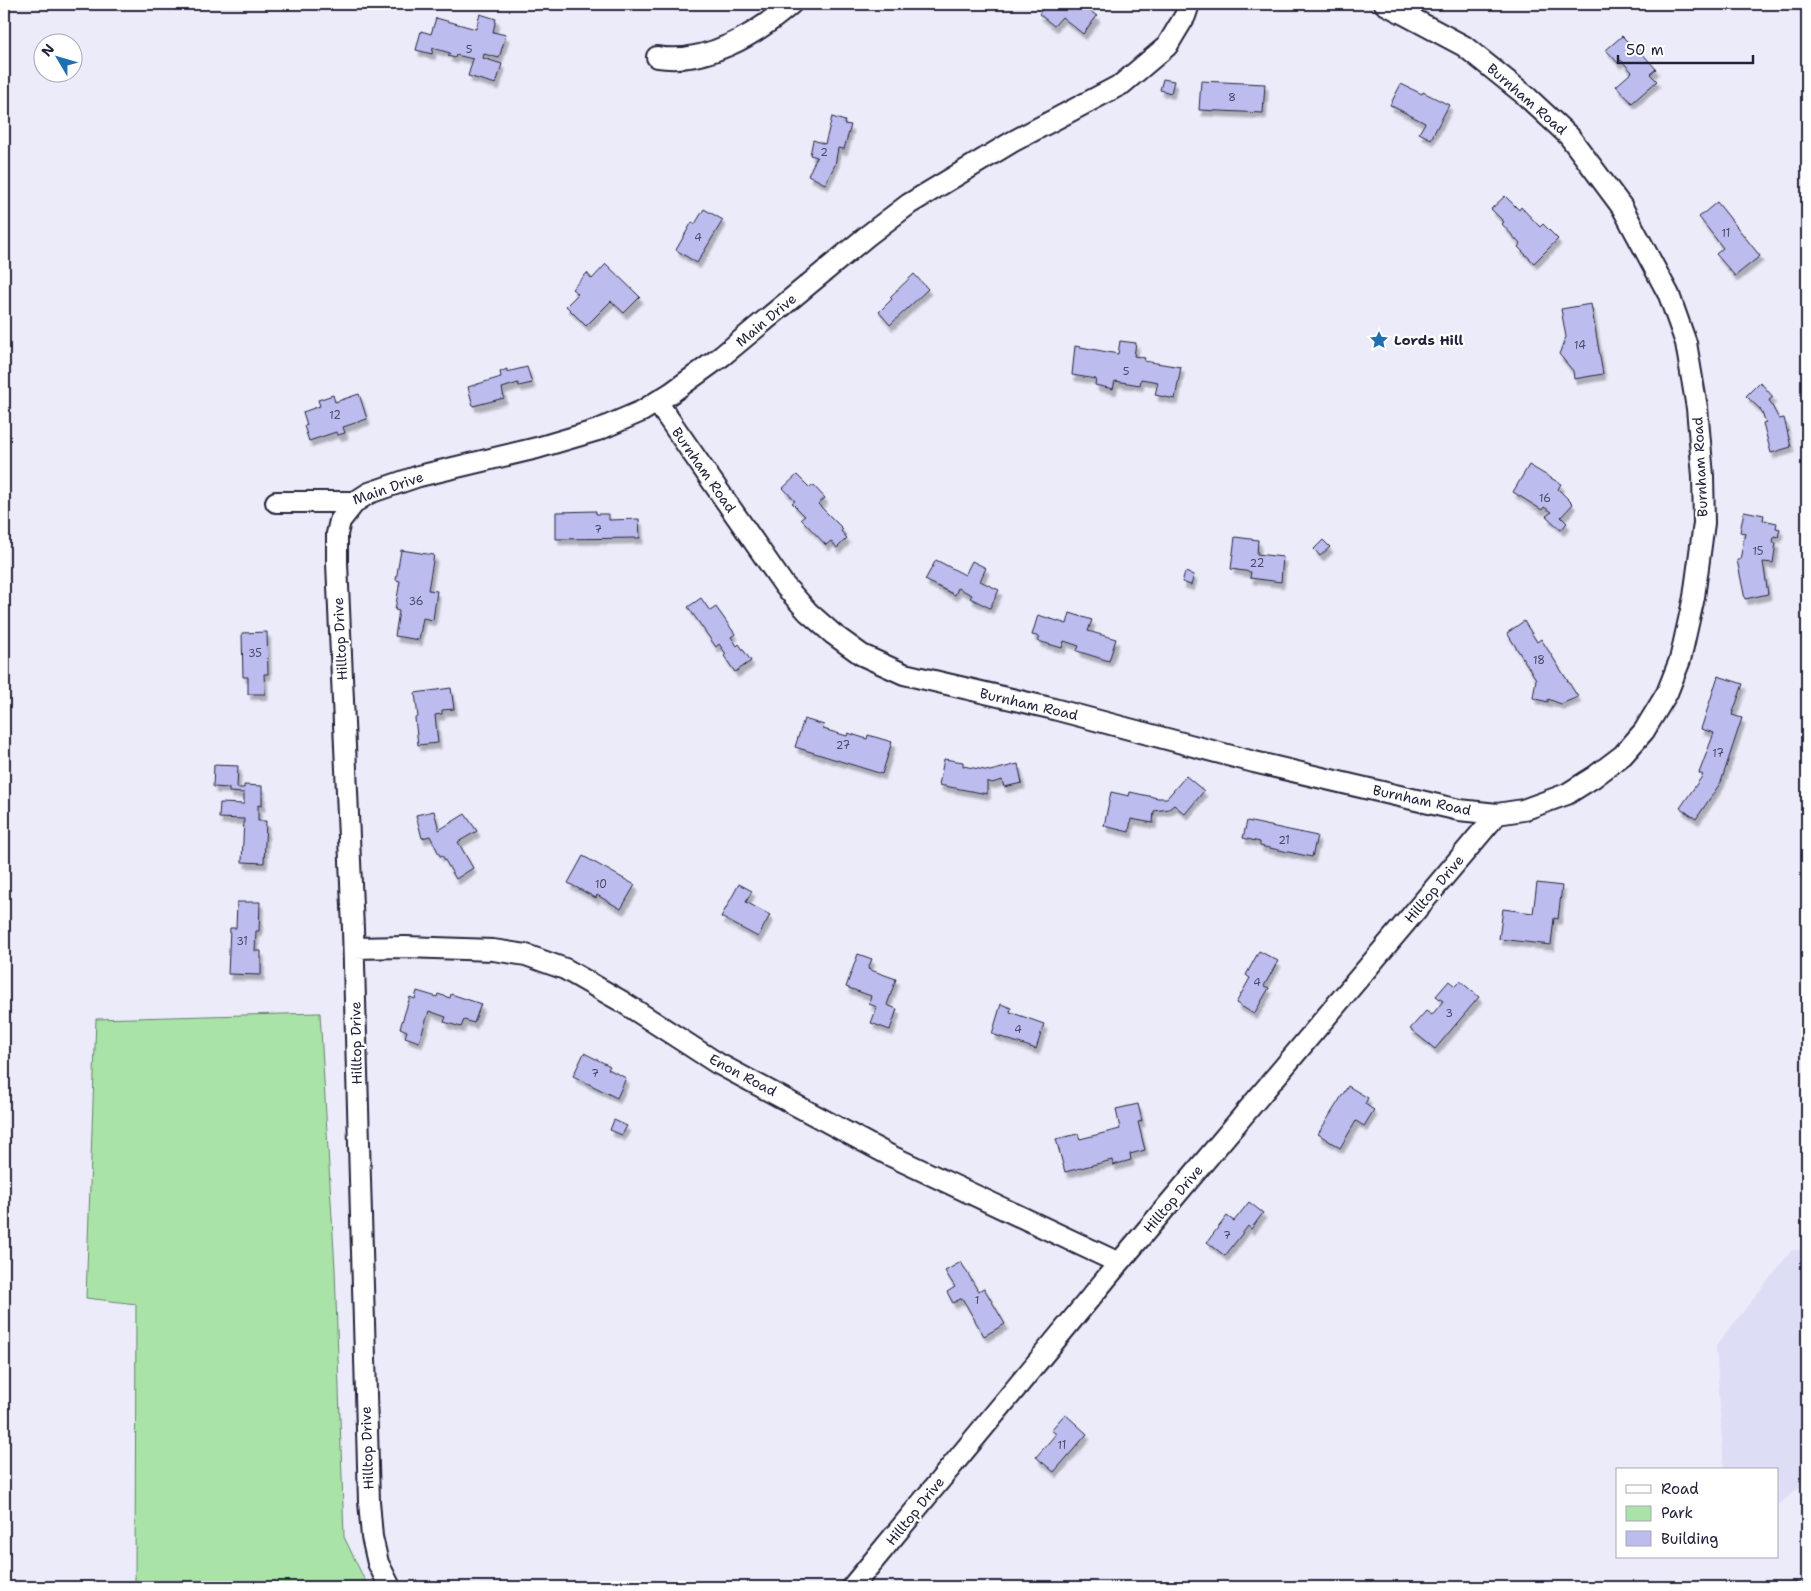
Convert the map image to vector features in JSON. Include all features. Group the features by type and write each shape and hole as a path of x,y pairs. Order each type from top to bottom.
{"street":[{"path":"657,57 665,59 700,55 736,42 764,25 791,4"},
{"name":"Main Drive","path":"276,502 355,502 369,493 419,476 537,448 598,430 642,411 722,356 908,204 1012,142 1122,84 1166,46 1185,16 1189,4"},
{"name":"Burnham Road","path":"657,402 784,585 808,612 833,634 862,655 904,674 1050,708 1254,762 1459,810 1497,814 1523,810 1567,794 1623,755 1644,731 1667,694 1680,660 1694,597 1704,523 1698,408 1686,343 1669,295 1622,207 1569,136 1525,95 1464,46 1385,4"},
{"name":"Hilltop Drive","path":"355,502 340,521 336,534 354,948 369,1501 372,1537 378,1563 390,1587"},
{"name":"Hilltop Drive","path":"852,1587 1119,1263 1497,814"},
{"name":"Enon Road","path":"354,948 405,947 493,950 526,955 565,970 621,1001 717,1062 890,1155 1119,1263"}],"shaded area":[{"path":"1792,1250 1807,1251 1807,1481 1778,1505 1778,1468 1724,1468 1716,1346"}],"green space":[{"path":"320,1013 335,1269 344,1537 368,1587 135,1587 136,1304 86,1298 96,1019"}],"building":[{"path":"1044,4 1081,4 1097,16 1083,34 1062,17 1054,26 1039,14"},
{"path":"480,14 496,19 493,32 506,35 499,58 484,54 483,58 502,64 496,84 468,76 473,59 456,55 455,58 448,56 450,53 433,48 432,54 416,50 421,31 431,34 436,18 476,29"},
{"path":"1622,36 1630,44 1632,42 1656,69 1650,74 1657,81 1632,103 1616,86 1632,72 1621,60 1618,63 1606,50"},
{"path":"1163,79 1174,81 1171,93 1160,90"},
{"path":"1201,81 1265,84 1263,113 1199,110"},
{"path":"1401,84 1449,105 1431,139 1419,133 1425,123 1390,105"},
{"path":"832,117 845,121 844,124 851,125 844,149 838,148 835,165 825,184 808,175 817,157 810,155 813,140 825,144"},
{"path":"1505,196 1519,210 1521,207 1540,227 1543,224 1558,239 1534,263 1518,247 1520,244 1502,224 1504,222 1491,209"},
{"path":"1717,202 1760,256 1735,276 1716,254 1723,248 1699,217"},
{"path":"704,209 723,220 697,263 676,250 692,222 695,224"},
{"path":"606,264 640,297 624,313 611,301 586,326 566,306 578,294 572,289 587,273 592,279"},
{"path":"914,274 928,289 890,325 879,312 892,299 890,297"},
{"path":"1591,304 1603,374 1574,379 1573,371 1559,354 1566,337 1561,309"},
{"path":"1120,341 1136,343 1134,356 1145,358 1144,361 1181,367 1175,399 1155,395 1158,382 1141,379 1140,385 1115,381 1113,389 1095,385 1096,379 1072,375 1075,346 1118,354"},
{"path":"527,367 532,383 519,386 518,383 502,388 504,398 473,406 468,387 501,377 500,372 507,369 507,372"},
{"path":"1760,382 1773,397 1769,400 1779,419 1784,418 1791,447 1771,453 1763,423 1766,422 1760,409 1746,396"},
{"path":"359,394 367,419 343,427 345,433 338,435 336,432 309,441 304,426 307,425 303,412 320,406 318,400 333,395 335,402"},
{"path":"1529,465 1561,484 1558,489 1573,504 1561,517 1567,523 1561,530 1546,516 1552,512 1544,507 1542,510 1513,492"},
{"path":"797,475 810,488 813,485 825,498 818,504 843,529 841,531 847,538 837,548 831,541 826,545 801,519 805,516 792,503 795,501 783,488"},
{"path":"596,511 596,514 609,514 609,520 639,519 640,538 556,539 556,512"},
{"path":"1744,511 1764,515 1763,520 1777,523 1776,528 1780,529 1778,537 1774,536 1773,543 1776,543 1773,563 1763,562 1768,594 1745,599 1737,560 1740,560 1745,533 1740,532"},
{"path":"1235,537 1258,540 1257,554 1283,557 1281,582 1250,578 1251,572 1231,569"},
{"path":"1323,540 1330,547 1320,556 1314,549"},
{"path":"401,550 434,555 428,590 437,591 433,620 423,618 419,640 395,636 399,611 395,610 400,581 396,580"},
{"path":"936,560 965,575 972,561 986,568 980,581 999,590 990,608 970,598 972,595 958,588 955,595 925,580"},
{"path":"1185,572 1194,575 1191,585 1182,582"},
{"path":"701,598 710,611 716,607 735,634 731,637 737,646 739,644 751,661 735,672 724,656 726,654 719,644 716,647 688,607"},
{"path":"1070,613 1092,620 1088,631 1116,639 1109,661 1077,651 1079,646 1064,641 1062,648 1038,641 1040,637 1032,635 1038,615 1067,624"},
{"path":"1524,621 1537,642 1541,639 1578,697 1561,704 1548,699 1548,702 1533,698 1536,679 1507,633"},
{"path":"267,632 268,674 264,674 265,694 248,694 248,677 243,677 242,633"},
{"path":"1718,676 1743,684 1732,715 1742,718 1721,782 1696,819 1680,808 1703,775 1699,773 1714,733 1701,729"},
{"path":"451,688 454,709 442,710 442,714 435,715 438,743 418,745 415,718 418,717 415,693"},
{"path":"804,719 824,725 823,729 847,736 848,733 867,739 868,735 892,742 882,774 795,747"},
{"path":"944,759 963,762 963,766 990,771 1018,764 1022,783 1004,787 1002,780 992,783 987,781 987,794 939,785"},
{"path":"214,765 238,766 237,788 244,788 244,785 262,786 262,806 258,805 258,821 266,821 264,863 242,862 244,819 219,818 220,803 244,804 244,793 229,792 229,788 213,787"},
{"path":"1186,776 1204,791 1185,814 1174,805 1169,809 1154,811 1153,823 1131,819 1129,832 1104,826 1111,792 1129,796 1130,792 1167,798"},
{"path":"434,811 439,830 465,814 477,831 458,842 473,868 456,879 442,855 440,856 430,836 422,838 416,815"},
{"path":"1247,821 1317,836 1312,857 1260,846 1260,842 1243,838"},
{"path":"583,856 635,885 621,909 597,895 596,898 568,883"},
{"path":"1537,883 1562,886 1558,919 1554,918 1551,945 1499,939 1503,909 1533,913"},
{"path":"739,884 752,891 746,902 770,915 758,937 721,917"},
{"path":"237,902 260,902 259,931 256,931 255,951 261,951 261,975 228,974 230,928 236,928"},
{"path":"1259,951 1278,961 1264,986 1269,988 1254,1014 1236,1003 1250,978 1246,975"},
{"path":"858,954 872,959 868,969 896,979 887,1005 897,1009 890,1030 871,1023 877,1007 869,1004 871,996 846,987"},
{"path":"1449,981 1455,986 1460,981 1479,997 1435,1049 1410,1029 1426,1011 1432,1015 1443,1001 1436,996"},
{"path":"417,991 437,997 438,994 450,998 451,994 481,1004 474,1023 464,1020 461,1027 444,1022 446,1017 429,1011 419,1042 405,1037 407,1031 400,1028 410,997 415,999"},
{"path":"1001,1004 1011,1008 1010,1012 1044,1024 1036,1049 992,1034"},
{"path":"584,1053 610,1066 608,1069 626,1078 617,1098 573,1076"},
{"path":"1348,1086 1368,1098 1365,1104 1374,1110 1364,1126 1356,1121 1340,1148 1318,1134"},
{"path":"1138,1104 1142,1121 1138,1122 1145,1150 1130,1154 1131,1160 1113,1165 1112,1160 1065,1172 1056,1139 1078,1134 1080,1139 1120,1129 1116,1109"},
{"path":"614,1120 627,1126 622,1135 610,1130"},
{"path":"1249,1202 1263,1213 1251,1229 1248,1226 1225,1256 1207,1242 1227,1216 1234,1221"},
{"path":"961,1262 978,1291 984,1288 1005,1324 984,1336 962,1298 953,1303 947,1292 955,1287 945,1271"},
{"path":"1065,1414 1087,1434 1054,1472 1036,1457 1056,1434 1051,1430"},
{"path":"1806,1582 1807,1587 1752,1587 1752,1583"},
{"path":"1609,1584 1610,1587 1566,1587 1566,1585"}],"place":[{"name":"Lords Hill","path":"1379,340"}]}
